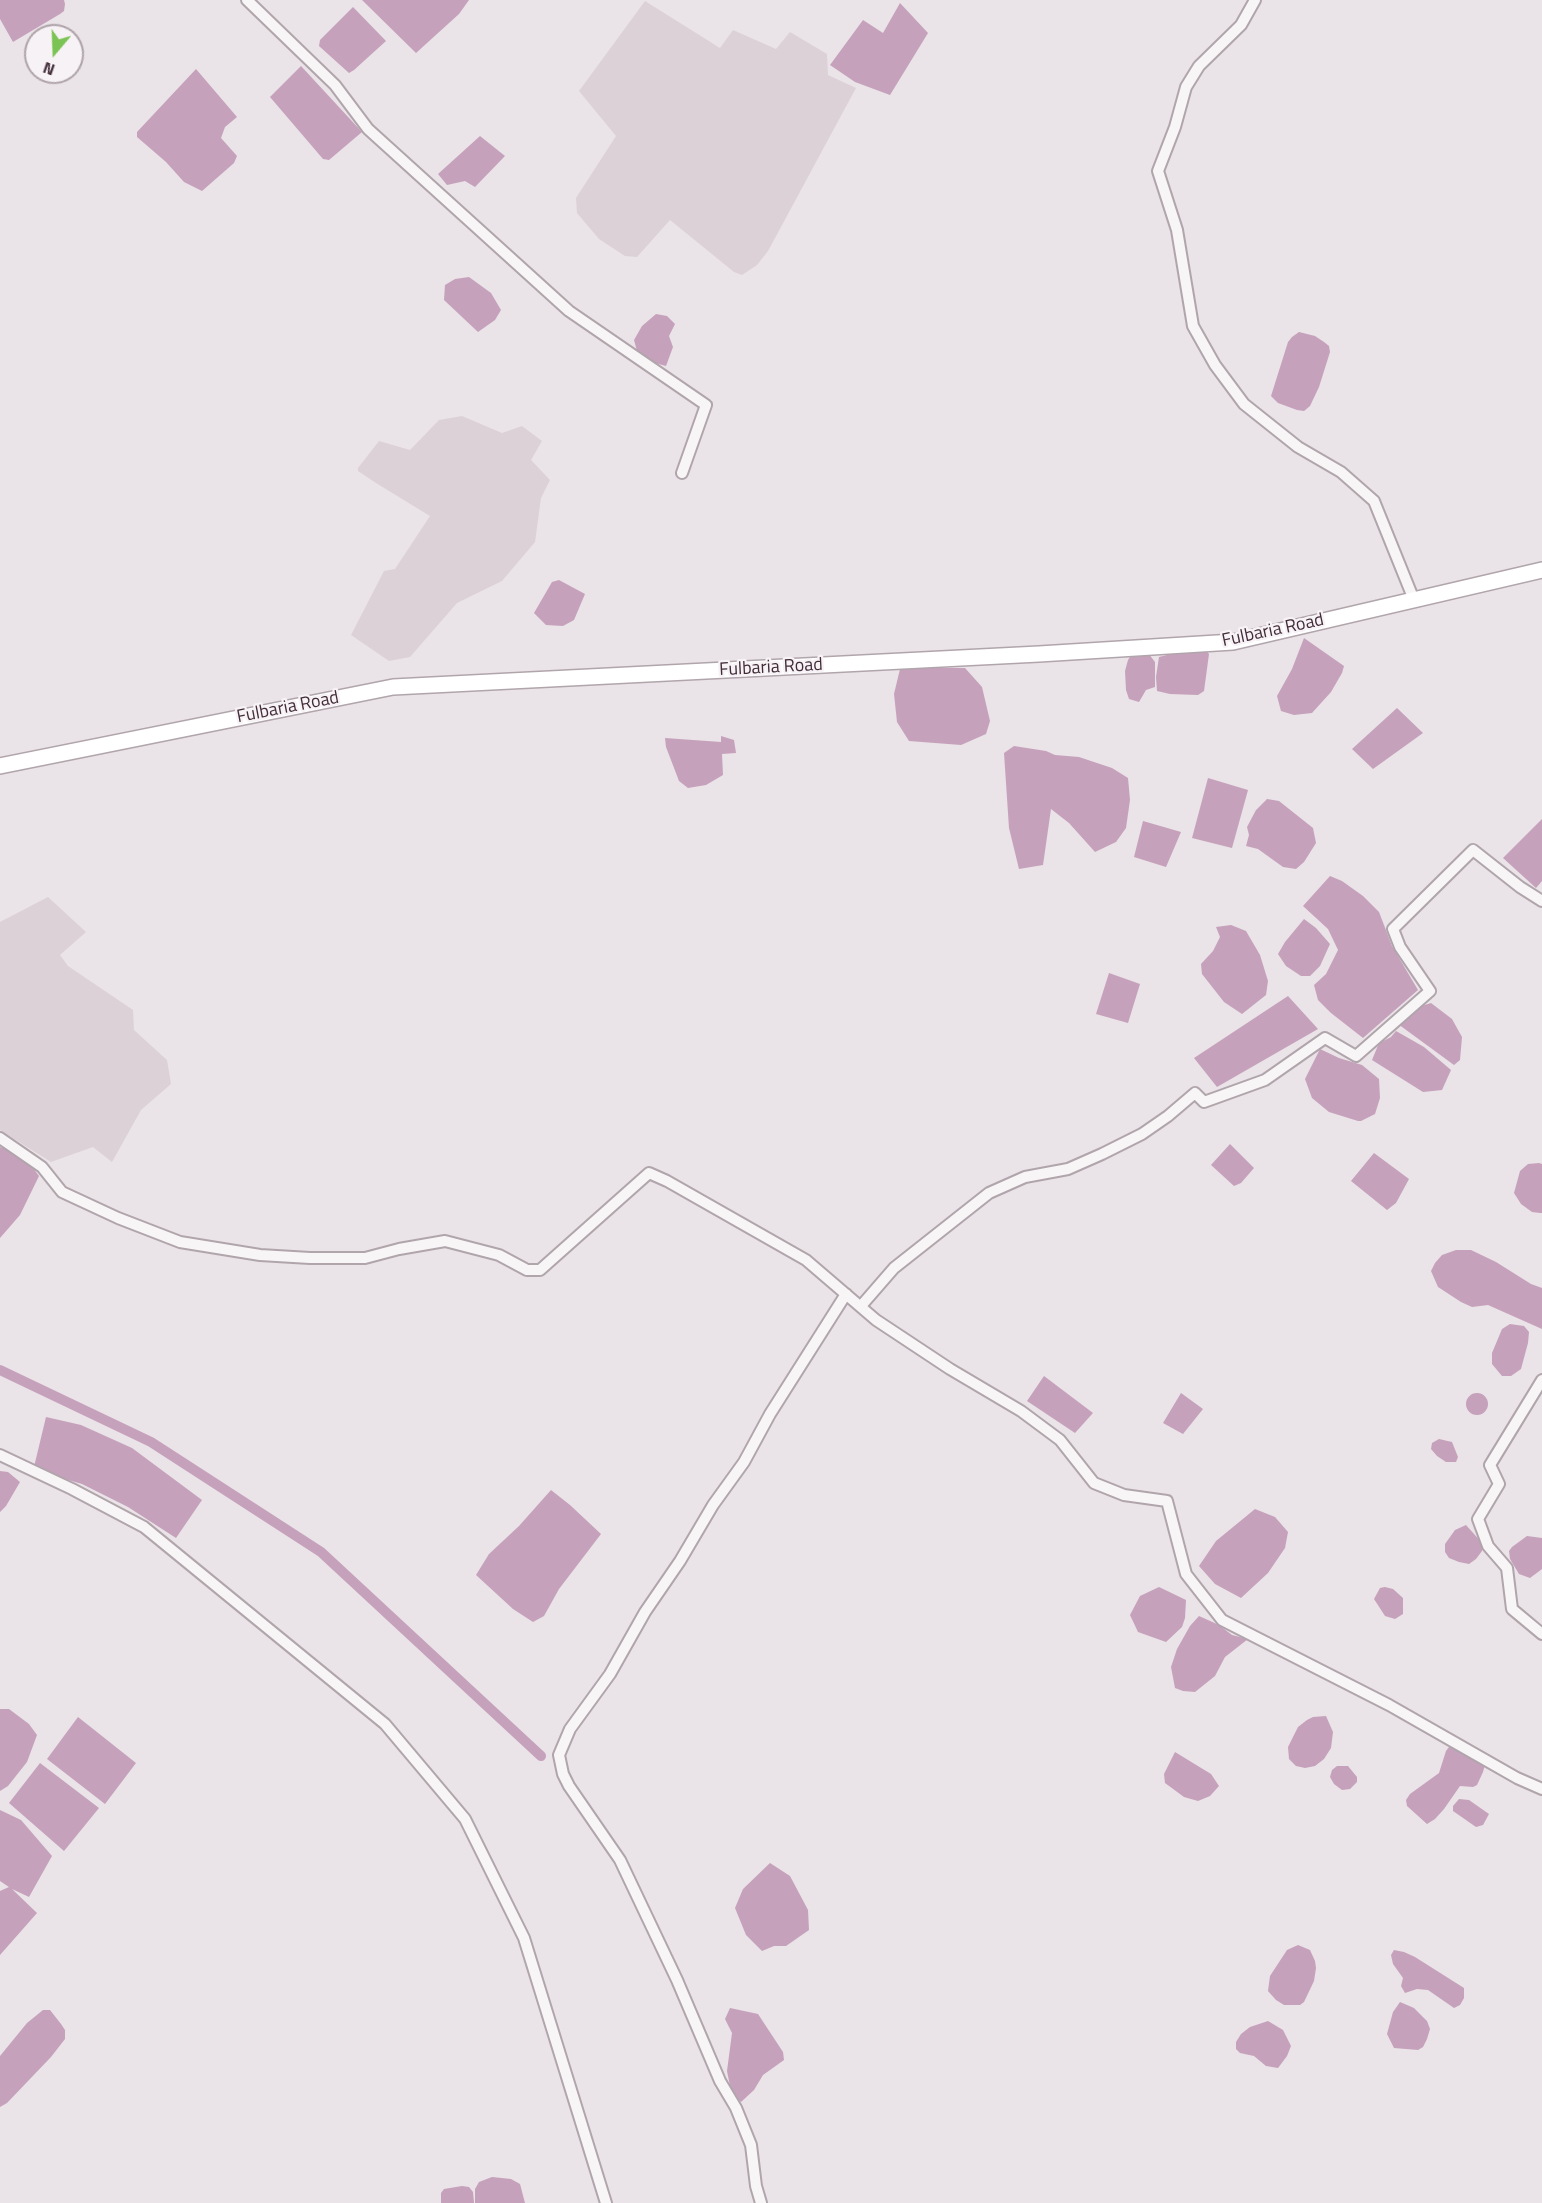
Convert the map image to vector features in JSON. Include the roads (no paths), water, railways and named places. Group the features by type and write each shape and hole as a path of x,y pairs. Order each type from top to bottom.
{"main road":[{"name":"Fulbaria Road","path":"0,766 393,687 1233,642 1542,570"}],"street":[{"path":"247,0 335,85 369,129 569,311 706,405 682,473"},
{"path":"1255,0 1241,25 1199,66 1186,87 1175,127 1158,171 1177,230 1193,326 1215,365 1244,404 1298,447 1341,472 1374,501 1414,600"},
{"path":"861,1306 894,1268 989,1193 1025,1177 1068,1169 1102,1154 1142,1134 1195,1093 1204,1102 1265,1080 1325,1038 1356,1056 1430,991 1400,947 1393,929 1473,850 1520,887 1542,901"},
{"path":"0,1138 42,1167 62,1192 118,1218 180,1242 260,1254 310,1258 365,1258 444,1241 499,1255 527,1270 540,1270 649,1173 806,1260 876,1320 920,1350 1021,1411 1060,1440 1094,1483 1124,1495 1167,1501 1186,1574 1222,1620 1389,1705 1517,1778 1542,1789"},
{"path":"761,2203 756,2186 751,2145 736,2108 720,2081 677,1980 620,1860 569,1786 563,1774 559,1755 570,1729 610,1674 645,1612 744,1462 770,1414 846,1294"},
{"path":"1542,1380 1490,1465 1499,1484 1478,1519 1488,1546 1507,1568 1512,1609 1542,1634"},
{"path":"0,1455 144,1527 385,1724 465,1819 524,1938 606,2203"}],"waterway":[{"path":"0,1370 151,1442 321,1552 541,1756"}]}
